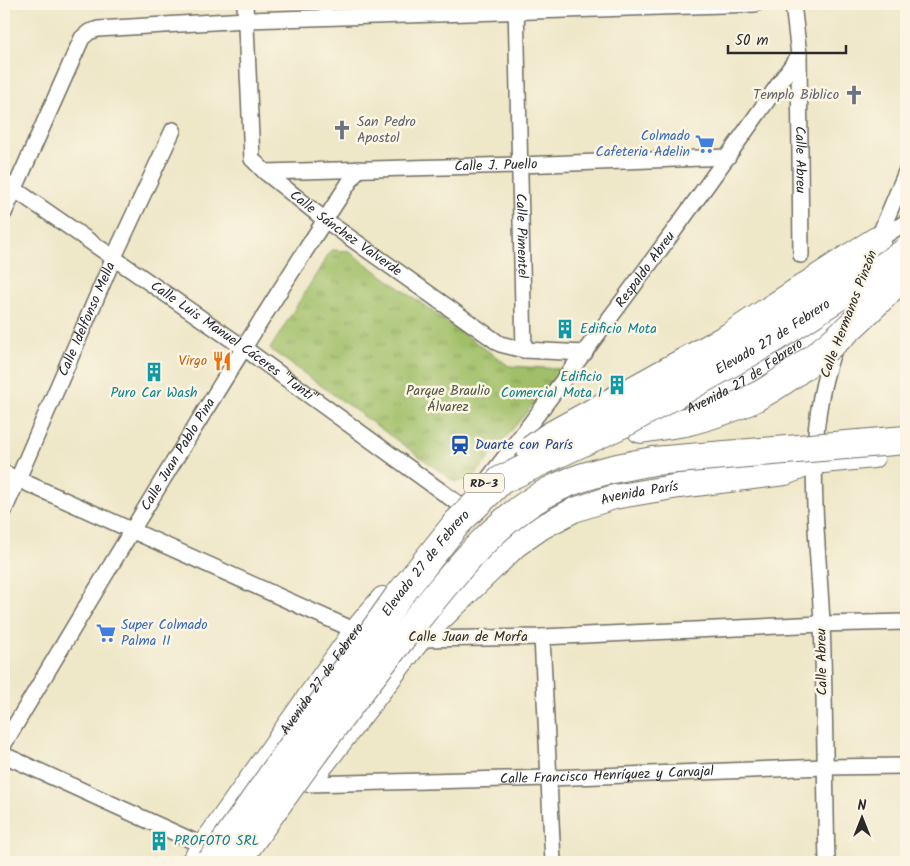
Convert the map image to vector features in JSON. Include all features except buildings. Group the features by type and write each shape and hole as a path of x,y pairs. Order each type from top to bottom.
{"highway":[{"path":"494,479 549,437 728,338 878,241"},
{"name":"Elevado 27 de Febrero","path":"202,857 398,597 494,479 628,421 776,338 906,252"},
{"path":"641,429 685,422 715,414 750,399 786,378 851,327 906,272"},
{"name":"Elevado 27 de Febrero","path":"236,862 382,662 435,596 474,552 499,528 547,492 572,480 612,468 653,461 906,440"},
{"path":"382,662 433,616 481,555 505,531 556,498 584,486 660,470 782,460 813,462"}],"main road":[{"name":"Avenida 27 de Febrero","path":"202,857 356,631 460,506 494,479 528,458 555,446 604,434 641,429 700,405 742,383 906,272"},
{"name":"Avenida París","path":"419,639 516,544 542,527 574,510 614,497 679,486 785,473 813,462 906,454"},
{"path":"249,862 419,639"}],"street":[{"name":"Calle Sánchez Valverde","path":"245,4 250,148 252,159 265,172 325,220 500,344 524,350 585,353"},
{"path":"4,213 9,186 82,38 89,32 98,29 246,20 516,8 755,4"},
{"name":"Calle Abreu","path":"793,4 799,55 801,255"},
{"name":"Calle Pimentel","path":"516,8 524,350"},
{"name":"Respaldo Abreu","path":"494,479 728,157 799,55"},
{"name":"Calle Idelfonso Mella","path":"4,511 10,476 173,130"},
{"name":"Calle J. Puello","path":"265,172 728,157"},
{"name":"Calle Juan Pablo Pina","path":"4,744 244,348 358,169"},
{"name":"Calle Hermanos Pinzón","path":"813,462 824,380 849,310 906,172"},
{"name":"Calle Luis Manuel Cáceres \"Tunti\"","path":"9,186 244,348 460,506"},
{"path":"878,241 906,222"},
{"name":"Calle Abreu","path":"813,462 822,624 827,862"},
{"name":"Calle Juan de Morfa","path":"10,476 356,631 419,639 542,637 906,622"},
{"path":"542,637 553,862"},
{"path":"4,755 202,857"},
{"name":"Calle Francisco Henríquez y Carvajal","path":"308,784 906,766"}],"green space":[{"name":"Parque Braulio Álvarez","path":"331,250 348,251 509,366 562,369 472,479 455,482 270,349"}],"place":[{"name":"Templo Biblico","path":"854,95"},
{"name":"San Pedro Apostol","path":"342,130"},
{"name":"Colmado Cafeteria Adelin","path":"705,144"},
{"name":"Edificio Mota","path":"565,329"},
{"name":"Virgo","path":"222,361"},
{"name":"Puro Car Wash","path":"154,372"},
{"name":"Edificio Comercial Mota I","path":"617,385"},
{"name":"Duarte con París","path":"460,445"},
{"name":"Super Colmado Palma II","path":"106,633"},
{"name":"PROFOTO SRL","path":"159,841"}]}
